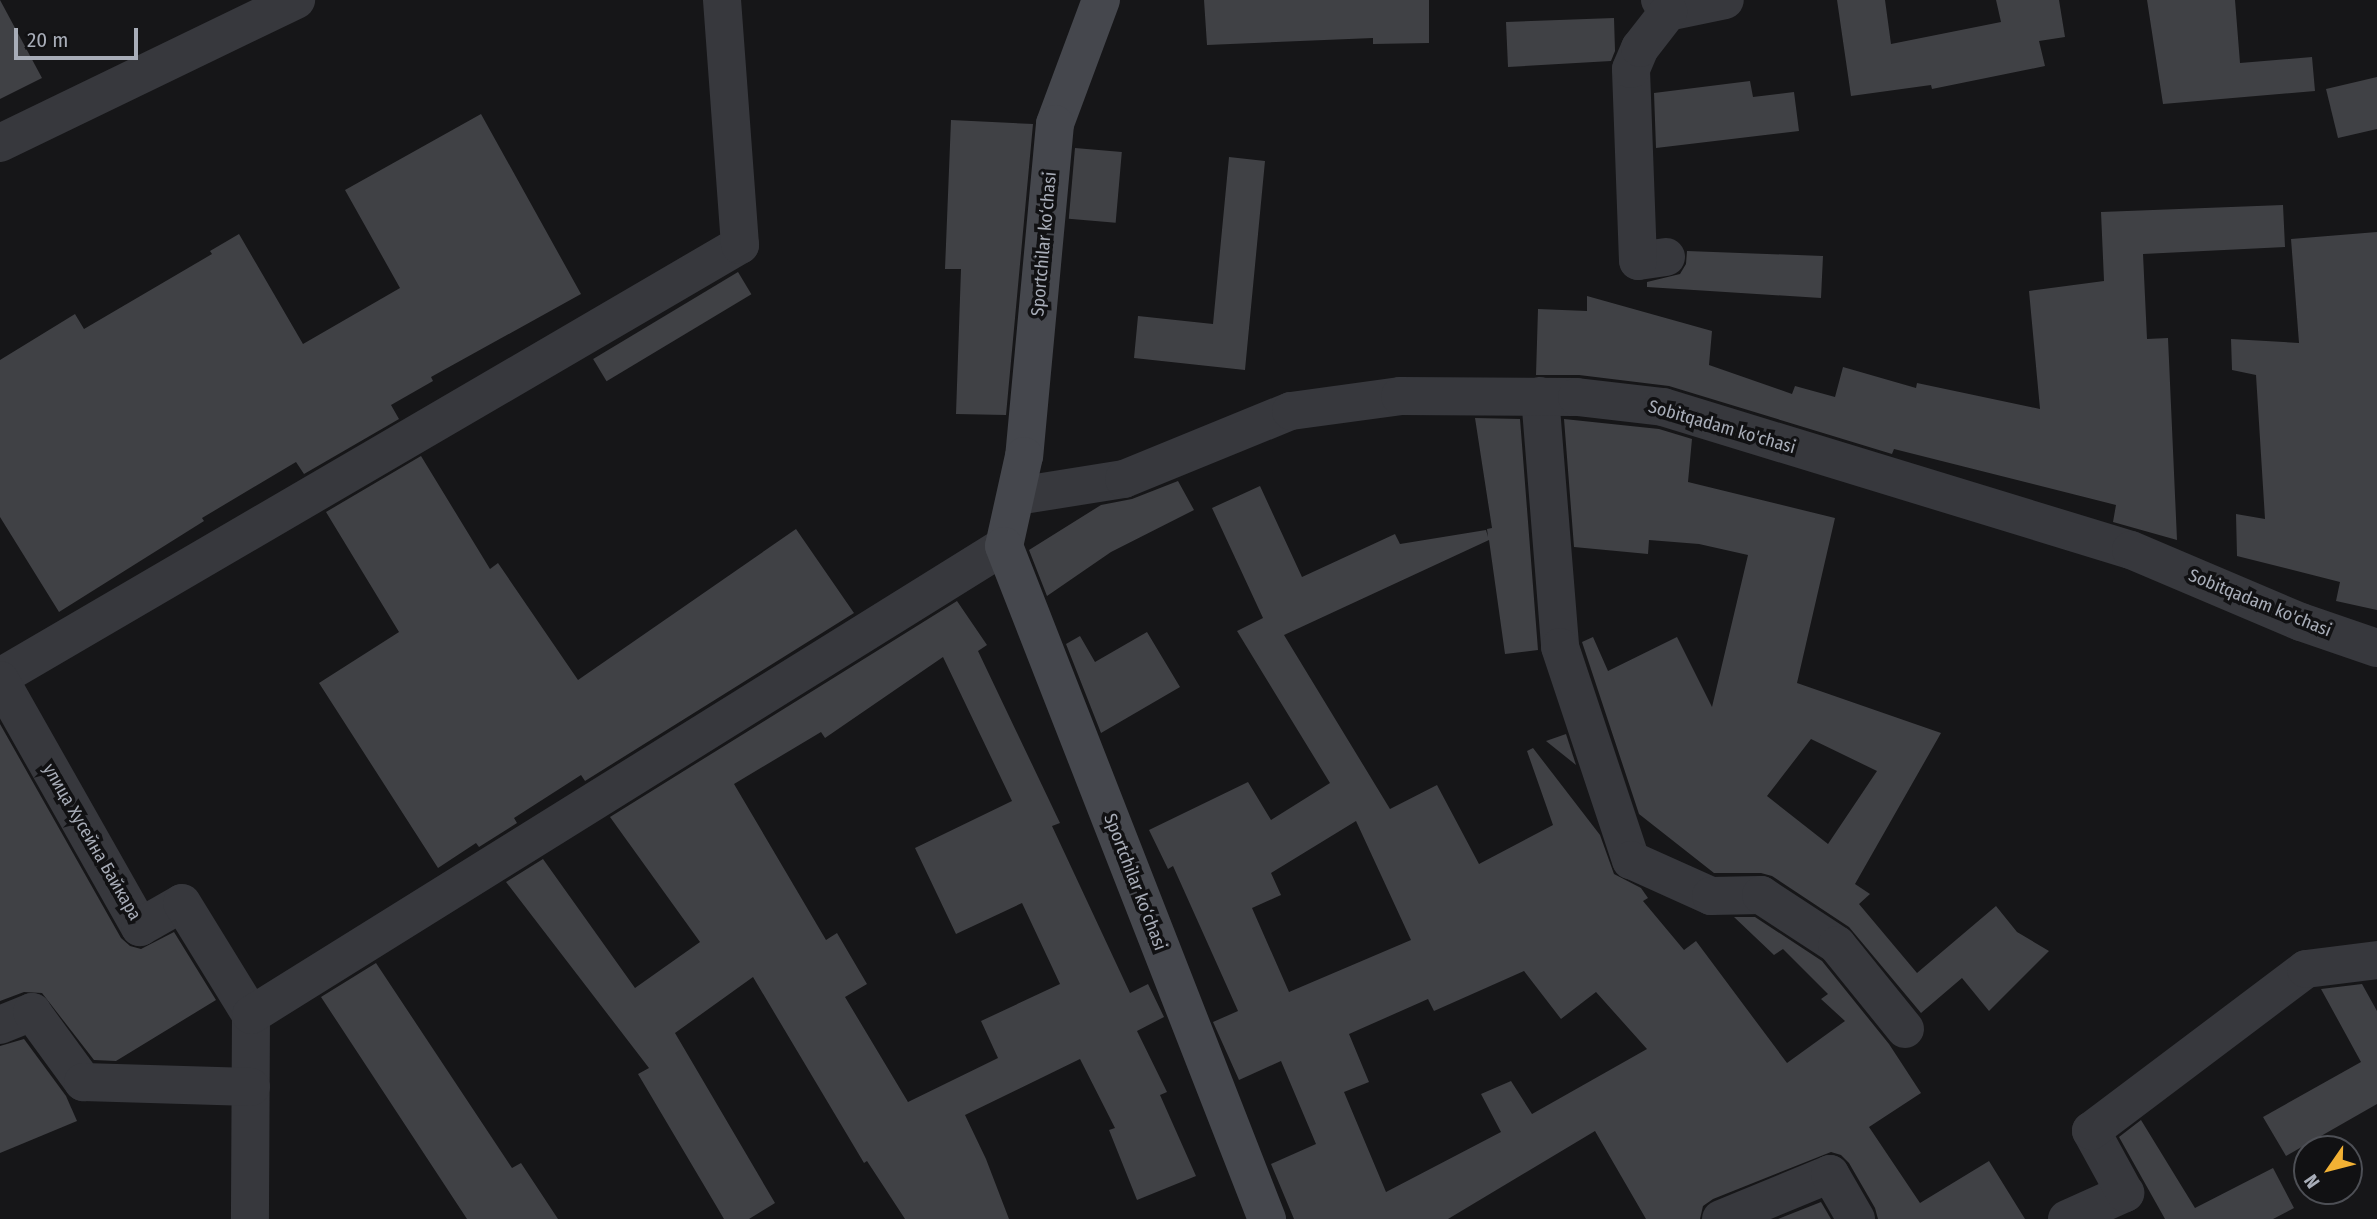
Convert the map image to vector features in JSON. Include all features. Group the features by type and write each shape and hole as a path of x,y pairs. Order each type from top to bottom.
{"street":[{"path":"0,143 296,0"},
{"path":"0,678 740,245 722,0"},
{"name":"Sportchilar ko‘chasi","path":"1017,496 1024,456 1055,124 1101,0"},
{"path":"1666,257 1638,261 1631,69 1664,6 1725,0"},
{"name":"Sobitqadam ko'chasi","path":"1017,496 1124,479 1291,411 1400,396 1577,397 1663,407 2131,550 2301,622 2377,648"},
{"path":"1540,396 1560,647 1631,860 1711,896 1761,895 1837,945 1905,1028"},
{"path":"250,1219 251,1015 1004,546 1017,496"},
{"name":"Sportchilar ko‘chasi","path":"1004,546 1267,1219"},
{"name":"улица Хусейна Байкара","path":"0,678 139,927 182,903 251,1015"},
{"path":"2067,1219 2125,1193 2091,1131 2306,969 2377,960"},
{"path":"0,1025 32,1012 83,1082 251,1087"},
{"path":"1721,1219 1830,1174 1856,1219"}],"building":[{"path":"0,0 42,78 0,99"},
{"path":"1204,0 1429,0 1429,43 1373,44 1373,38 1207,45"},
{"path":"1837,0 1885,0 1891,44 2001,22 1996,0 2059,0 2065,37 2039,41 2045,66 1932,89 1931,85 1851,96"},
{"path":"2147,0 2235,0 2240,63 2312,57 2315,91 2163,104"},
{"path":"1614,18 1615,51 1611,61 1508,67 1506,22"},
{"path":"2377,77 2377,129 2338,138 2326,89"},
{"path":"1750,81 1753,97 1794,92 1799,131 1656,148 1654,93"},
{"path":"481,114 581,294 431,377 433,381 391,405 399,419 304,474 296,462 202,518 204,521 59,612 0,517 0,360 75,314 84,329 212,254 210,251 239,234 303,344 400,288 345,190"},
{"path":"951,120 1033,124 1006,415 956,414 961,269 945,269"},
{"path":"1075,148 1122,152 1116,223 1069,219"},
{"path":"1229,157 1265,161 1245,370 1134,358 1138,316 1213,324"},
{"path":"2283,205 2285,247 2143,254 2147,339 2168,338 2177,540 2113,522 2116,505 1894,449 1892,454 1669,386 1579,375 1536,375 1538,309 1587,311 1587,296 1712,331 1709,365 1792,394 1795,386 1835,397 1843,367 1916,388 1917,383 2040,409 2029,291 2104,281 2101,212"},
{"path":"2377,232 2377,610 2336,601 2340,582 2237,556 2236,514 2265,519 2256,375 2232,370 2231,339 2299,343 2291,239"},
{"path":"1687,251 1823,256 1821,298 1647,287 1647,282 1680,274 1686,264"},
{"path":"738,272 751,294 607,381 593,359"},
{"path":"1475,418 1520,419 1538,650 1505,654 1489,540 1284,635 1390,809 1437,785 1479,864 1553,825 1527,751 1533,748 1600,835 1614,874 1641,888 1648,898 1643,901 1684,950 1696,941 1787,1063 1845,1021 1821,999 1828,994 1783,949 1774,955 1734,917 1755,917 1822,961 1889,1044 1921,1093 1869,1127 1920,1203 1989,1161 2025,1219 1878,1219 1875,1208 1849,1163 1841,1155 1831,1152 1713,1199 1703,1206 1700,1219 1646,1219 1595,1131 1448,1219 1294,1219 1271,1164 1316,1144 1281,1061 1239,1080 1213,1022 1238,1011 1173,866 1168,869 1149,830 1248,782 1271,820 1330,783 1237,631 1263,618 1212,508 1260,486 1302,577 1395,534 1400,544 1486,530 1488,537 1487,529 1492,528","holes":["1356,821 1411,940 1289,992 1252,908 1281,895 1271,873","1524,971 1561,1019 1596,992 1647,1049 1532,1114 1511,1081 1481,1094 1501,1132 1386,1192 1344,1092 1369,1082 1349,1034 1428,999 1434,1011"]},
{"path":"1564,419 1659,429 1692,439 1688,482 1835,518 1797,683 1941,733 1855,884 1870,894 1859,904 1917,973 1996,906 2017,932 2049,951 1989,1011 1962,978 1921,1013 1849,927 1772,876 1761,873 1714,873 1639,814 1582,642 1593,637 1608,671 1677,637 1712,707 1748,555 1699,544 1649,540 1648,554 1574,547","holes":["1811,739 1877,771 1828,844 1767,796"]},
{"path":"421,456 490,569 498,563 578,680 796,529 854,613 585,781 581,775 514,818 517,823 479,847 476,843 438,868 319,683 399,632 326,512"},
{"path":"1178,481 1194,510 1111,552 1047,596 1029,550 1101,505 1132,499"},
{"path":"957,601 987,645 978,651 1060,823 1052,826 1130,993 1148,984 1164,1017 1137,1031 1167,1092 1160,1095 1196,1176 1137,1200 1109,1130 1115,1128 1080,1059 965,1115 986,1159 1009,1219 905,1219 867,1161 864,1163 753,977 675,1033 775,1203 749,1219 724,1219 638,1074 649,1068 506,882 543,859 635,988 700,942 610,817","holes":["943,657 1012,801 915,848 956,934 1022,903 1060,984 981,1021 998,1058 908,1102 845,997 867,984 837,933 826,940 734,784 821,732 825,738"]},
{"path":"1147,632 1180,687 1101,733 1066,644 1080,636 1095,662"},
{"path":"0,724 121,938 130,946 141,949 174,932 216,1000 116,1061 94,1060 42,993 24,992 0,1001"},
{"path":"1566,734 1576,765 1546,741"},
{"path":"376,963 512,1168 521,1163 558,1219 467,1219 321,997"},
{"path":"2362,984 2377,1011 2377,1104 2323,1135 2293,1135 2293,1152 2286,1156 2263,1117 2361,1062 2321,989"},
{"path":"24,1039 66,1096 77,1121 0,1153 0,1046"},
{"path":"2141,1120 2195,1208 2273,1168 2294,1208 2273,1219 2165,1219 2119,1137"},
{"path":"1821,1202 1831,1219 1778,1219"}]}
